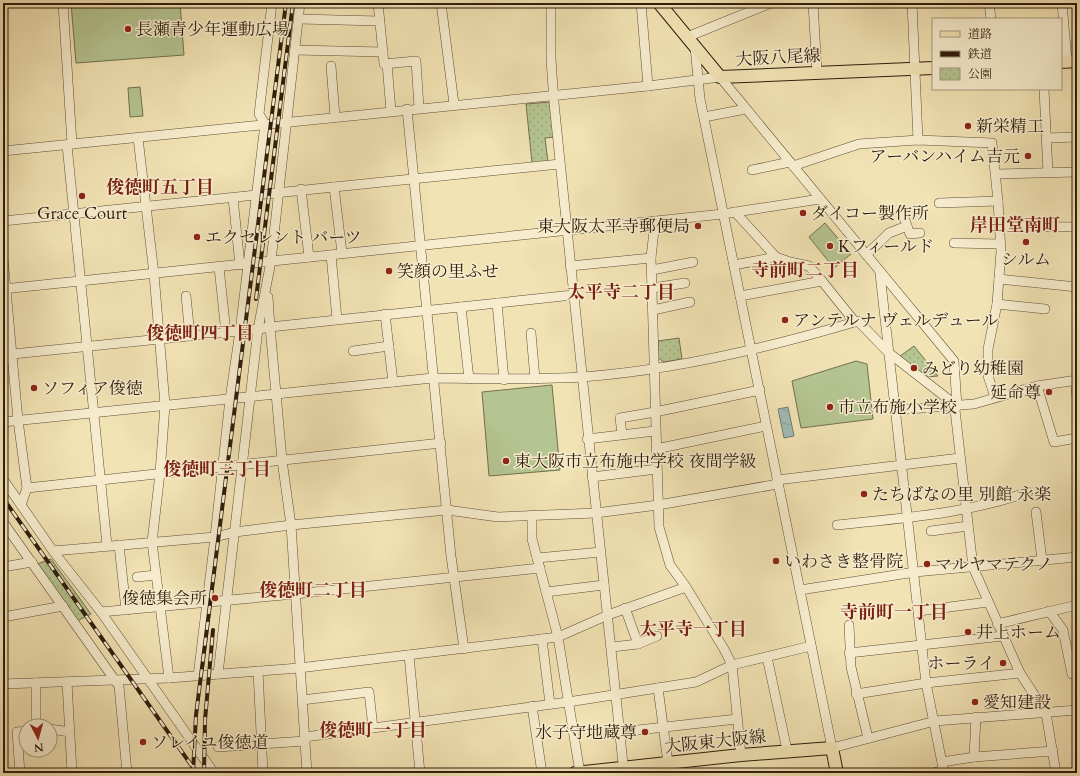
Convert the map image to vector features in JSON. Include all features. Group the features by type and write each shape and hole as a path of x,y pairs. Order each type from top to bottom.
{"main road":[{"name":"大阪八尾線","path":"659,3 720,77 932,68"},
{"name":"大阪東大阪線","path":"575,773 624,770 668,763 787,750 832,748"},
{"path":"832,748 837,773"}],"street":[{"path":"63,3 69,144 74,213 82,281 107,546"},
{"path":"198,676 230,399 240,332 244,265 257,195 265,124 260,114 272,3"},
{"path":"300,3 278,191 268,294 282,460 291,525 299,668 307,773"},
{"path":"378,3 384,64 387,64 391,111"},
{"path":"441,3 454,104"},
{"path":"551,3 551,59 553,95 587,439 612,647 624,770"},
{"path":"641,3 648,86"},
{"path":"687,38 772,3"},
{"path":"813,3 817,72"},
{"path":"912,3 918,140"},
{"path":"990,3 991,18"},
{"path":"1062,3 1068,61"},
{"path":"298,19 379,21"},
{"path":"695,47 704,117 832,748 934,721 1077,710"},
{"path":"295,50 383,52"},
{"path":"387,64 416,61 420,108"},
{"path":"331,66 335,117"},
{"path":"3,151 454,104 648,86 720,77 880,274 895,289 954,361 957,406 955,410 965,508 973,567 1020,674 1046,712 1056,773"},
{"path":"1044,90 1048,173"},
{"path":"407,109 454,577 464,649"},
{"path":"704,117 746,109"},
{"path":"1046,138 1077,137"},
{"path":"138,138 154,274 165,405 160,472 152,542 169,678"},
{"path":"752,170 792,164 859,144 918,140 992,143 1000,226 997,304 988,349 988,376 995,397"},
{"path":"3,220 146,207 233,198 278,191 334,187 560,164"},
{"path":"996,174 1077,172"},
{"path":"334,187 342,254"},
{"path":"301,189 309,257"},
{"path":"233,198 244,265"},
{"path":"5,289 219,267 270,265 309,257 723,214 820,200"},
{"path":"939,203 998,201"},
{"path":"902,211 910,234 920,233"},
{"path":"735,212 776,257 809,266 855,322"},
{"path":"655,221 651,258 659,527 670,565 686,587 724,649 732,665 741,755"},
{"path":"866,255 889,233 907,226"},
{"path":"1000,226 1077,227"},
{"path":"954,243 1000,244"},
{"path":"331,255 337,319"},
{"path":"734,265 776,257"},
{"path":"3,258 8,355 27,488 21,505"},
{"path":"570,266 651,258"},
{"path":"652,270 693,262"},
{"path":"218,674 249,397 258,329 270,265"},
{"path":"219,267 226,333"},
{"path":"880,274 915,572 926,683 943,768"},
{"path":"999,279 1077,286"},
{"path":"740,296 822,281"},
{"path":"652,288 685,283"},
{"path":"8,355 160,338 240,332 337,319 573,295"},
{"path":"186,296 190,336"},
{"path":"653,310 690,302"},
{"path":"498,303 504,380"},
{"path":"997,304 1046,309"},
{"path":"461,307 469,379"},
{"path":"385,314 393,382"},
{"path":"3,422 94,414 165,405 433,378 504,380 582,377 655,369 752,351 858,321 889,353 957,406"},
{"path":"531,333 535,378"},
{"path":"353,350 389,346"},
{"path":"896,410 974,404 1037,386 1076,380 1077,397"},
{"path":"1037,386 1054,442 1077,438"},
{"path":"622,434 620,418 760,390"},
{"path":"656,449 766,426"},
{"path":"587,439 655,431"},
{"path":"27,488 160,472 441,443"},
{"path":"53,551 119,544 215,537 235,532 291,525 448,510 498,517 596,513 658,505 778,482 902,464 960,458"},
{"path":"592,477 657,468"},
{"path":"3,479 53,551 100,612 214,773"},
{"path":"837,525 908,517 965,508 1009,499 1028,492"},
{"path":"1036,512 1042,560"},
{"path":"532,516 532,539 558,636 580,772"},
{"path":"3,522 119,686 127,773"},
{"path":"931,531 968,526"},
{"path":"119,544 126,610"},
{"path":"537,558 600,552"},
{"path":"800,590 915,572 1077,557"},
{"path":"3,566 32,562"},
{"path":"100,612 295,594 540,568"},
{"path":"137,577 156,574"},
{"path":"546,592 604,585"},
{"path":"3,684 115,681 299,668 464,649 558,636 608,614 686,587"},
{"path":"919,611 988,602"},
{"path":"998,624 1077,605"},
{"path":"3,617 63,606"},
{"path":"625,608 638,644"},
{"path":"1049,611 1063,630 1072,674"},
{"path":"849,625 849,653 856,694 868,738"},
{"path":"612,647 638,644 657,636"},
{"path":"849,653 1003,636"},
{"path":"542,638 550,704"},
{"path":"218,747 305,739 415,722 568,702 617,693 696,682 732,665 811,646"},
{"path":"409,655 420,773"},
{"path":"767,657 787,750"},
{"path":"258,671 263,773"},
{"path":"856,694 926,683 1020,674"},
{"path":"67,682 72,773"},
{"path":"36,683 36,718"},
{"path":"658,688 668,763"},
{"path":"302,700 369,692 373,728"},
{"path":"532,706 542,773"},
{"path":"974,758 976,717"},
{"path":"620,732 737,719"},
{"path":"58,730 70,732"},
{"path":"18,732 18,746"},
{"path":"933,773 943,768 974,758 1053,751"},
{"path":"19,758 20,773"}],"green space":[{"name":"長瀬青少年運動広場","path":"71,3 180,3 184,55 76,63"},
{"path":"140,87 143,116 130,117 128,88"},
{"path":"551,102 555,137 545,138 548,162 532,163 526,104"},
{"name":"Kフィールド","path":"825,223 851,254 834,268 809,237"},
{"path":"679,338 682,359 664,362 658,358 658,341"},
{"path":"914,346 938,376 926,377 896,359"},
{"path":"856,361 867,364 873,419 801,428 792,381"},
{"path":"552,385 560,470 489,476 482,392"},
{"path":"51,559 91,614 77,621 37,564"}],"water":[{"path":"788,407 794,436 784,438 778,409"}],"railway":[{"path":"193,773 196,715 286,3"},
{"path":"256,299 293,3"},
{"path":"3,498 194,769"},
{"path":"204,773 205,720 213,630"}],"place":[{"name":"長瀬青少年運動広場","path":"128,29"},
{"name":"新栄精工","path":"968,126"},
{"name":"アーバンハイム吉元","path":"1028,156"},
{"name":"Grace Court","path":"82,196"},
{"name":"ダイコー製作所","path":"803,213"},
{"name":"東大阪太平寺郵便局","path":"698,226"},
{"name":"エクセレント バーツ","path":"197,237"},
{"name":"シルム","path":"1026,242"},
{"name":"Kフィールド","path":"830,246"},
{"name":"笑顔の里ふせ","path":"389,271"},
{"name":"アンテルナ ヴェルデュール","path":"785,320"},
{"name":"みどり幼稚園","path":"914,368"},
{"name":"ソフィア俊徳","path":"34,388"},
{"name":"延命尊","path":"1049,392"},
{"name":"市立布施小学校","path":"830,407"},
{"name":"東大阪市立布施中学校 夜間学級","path":"506,461"},
{"name":"たちばなの里 別館 永楽","path":"864,494"},
{"name":"いわさき整骨院","path":"776,561"},
{"name":"マルヤマテクノ","path":"927,564"},
{"name":"俊徳集会所","path":"215,598"},
{"name":"井上ホーム","path":"968,632"},
{"name":"ホーライ","path":"1003,663"},
{"name":"愛知建設","path":"975,702"},
{"name":"水子守地蔵尊","path":"645,732"},
{"name":"ソレイユ俊徳道","path":"143,742"}],"district":[{"name":"俊徳町五丁目","path":"160,187"},
{"name":"岸田堂南町","path":"1015,225"},
{"name":"寺前町二丁目","path":"805,270"},
{"name":"太平寺二丁目","path":"621,292"},
{"name":"俊徳町四丁目","path":"200,333"},
{"name":"俊徳町三丁目","path":"217,469"},
{"name":"俊徳町二丁目","path":"313,590"},
{"name":"寺前町一丁目","path":"894,612"},
{"name":"太平寺一丁目","path":"693,629"},
{"name":"俊徳町一丁目","path":"373,730"}]}
